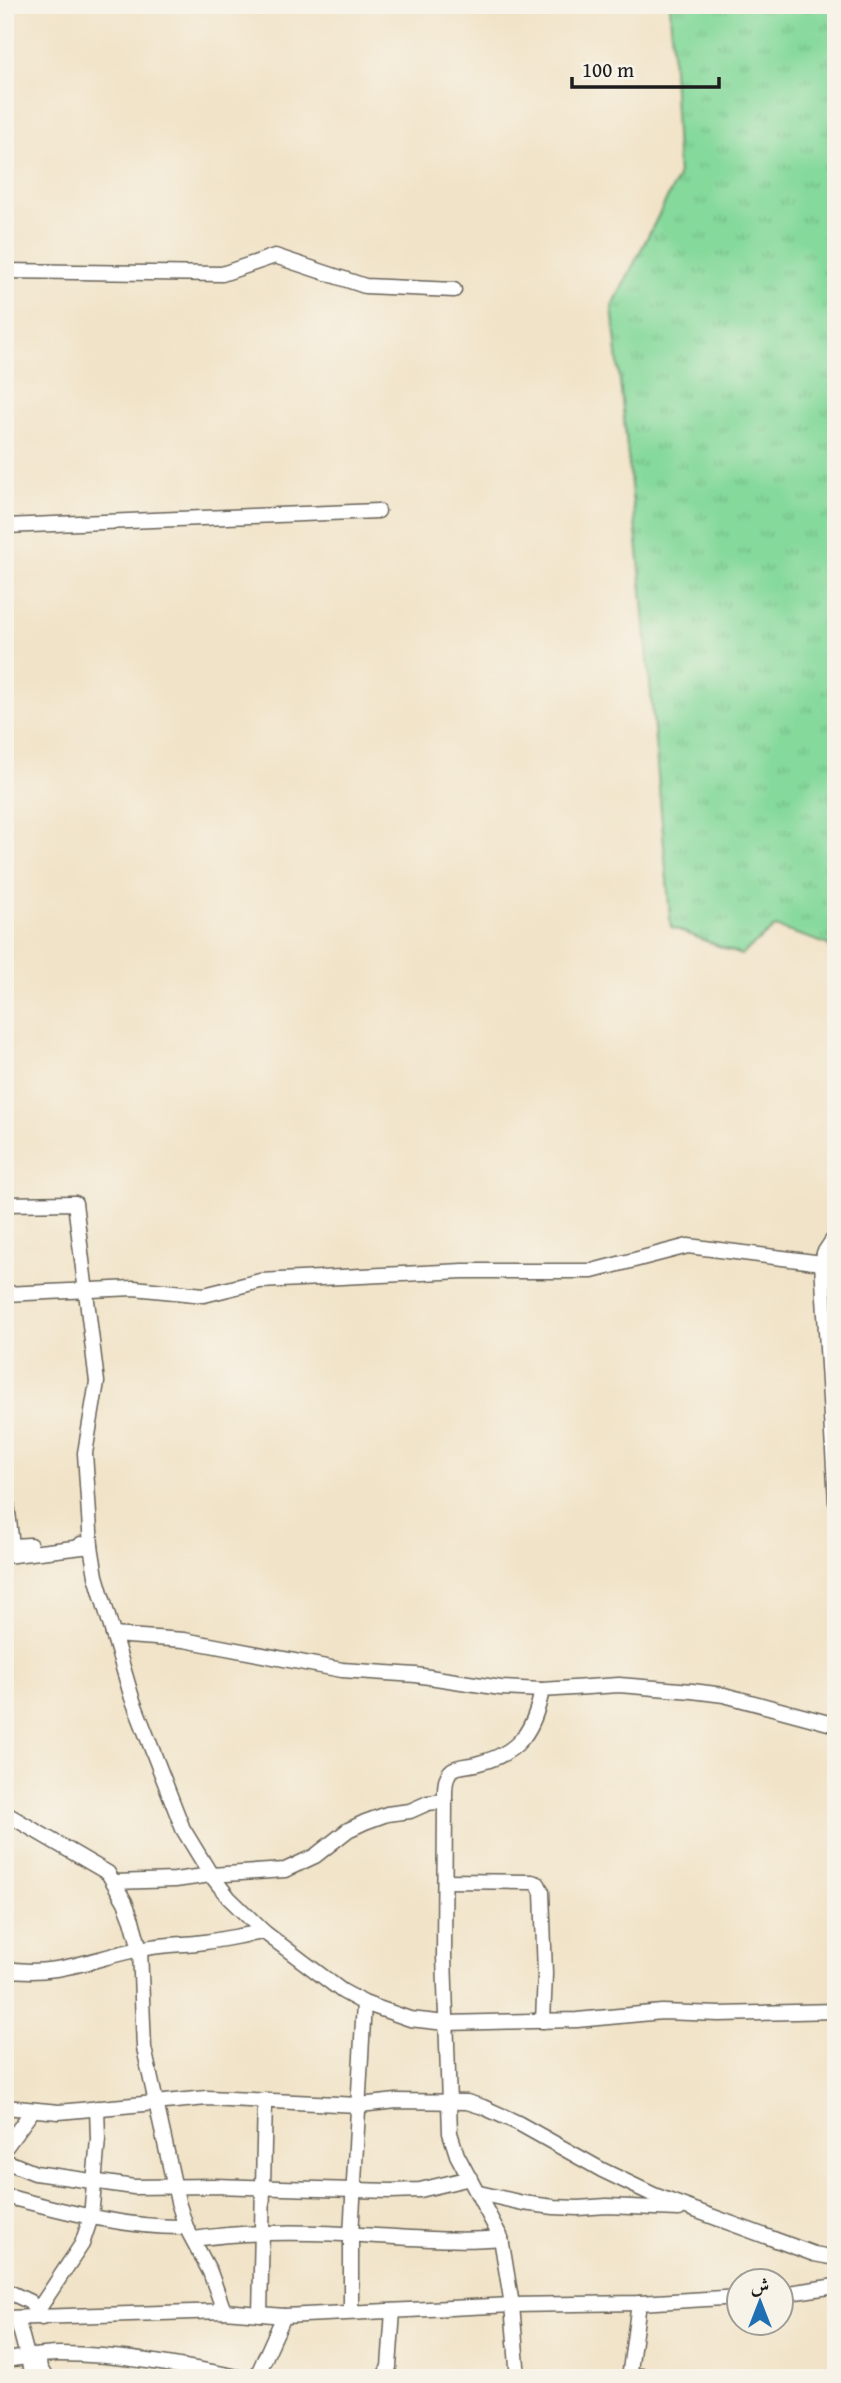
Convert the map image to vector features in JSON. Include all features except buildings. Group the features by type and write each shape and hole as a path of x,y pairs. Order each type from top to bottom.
{"street":[{"path":"5,271 222,274 275,256 365,286 454,290"},
{"path":"5,526 378,511"},
{"path":"5,1204 75,1203 97,1382 85,1453 91,1546 96,1576 132,1698 183,1829 211,1875 229,1898 264,1932 310,1968 364,2003 410,2019 446,2023 577,2020 662,2012 719,2014 836,2011"},
{"path":"836,1235 824,1253 822,1264 836,1502"},
{"path":"5,1294 134,1288 204,1295 260,1281 463,1271 592,1271 688,1246 822,1264"},
{"path":"5,1486 12,1546 72,1542 91,1546"},
{"path":"5,1556 91,1546"},
{"path":"113,1635 184,1640 342,1670 416,1675 501,1688 542,1690 619,1685 692,1691 724,1695 836,1725"},
{"path":"518,2378 512,2305 501,2238 457,2155 450,2133 444,1956 445,1801 446,1780 450,1771 503,1755 529,1731 537,1715 542,1690"},
{"path":"114,1882 175,1880 285,1870 314,1856 348,1830 365,1822 387,1814 410,1811 428,1803 445,1801"},
{"path":"5,1813 108,1873 132,1920 140,1949 144,2048 175,2188 190,2233 210,2272 224,2311"},
{"path":"445,1881 538,1884 542,1892 545,1973 543,2021"},
{"path":"5,1969 22,1972 48,1971 78,1966 140,1949 264,1932"},
{"path":"351,2312 351,2235 364,2003"},
{"path":"5,2107 59,2112 207,2098 359,2105 397,2101 467,2102 518,2123 602,2170 654,2195 814,2254 836,2258"},
{"path":"260,2314 262,2187 266,2156 265,2100"},
{"path":"41,2314 82,2244 91,2217 98,2139 97,2108"},
{"path":"5,2148 33,2110"},
{"path":"5,2161 35,2173 119,2186 420,2190 470,2178"},
{"path":"479,2193 554,2207 693,2210"},
{"path":"5,2196 91,2217 217,2236 351,2235 473,2241 501,2238"},
{"path":"796,2292 836,2286"},
{"path":"5,2290 30,2302 41,2314"},
{"path":"46,2378 11,2318 41,2314 224,2311 284,2316 726,2298"},
{"path":"639,2302 629,2377 665,2378"},
{"path":"383,2378 389,2367 393,2311"},
{"path":"256,2378 284,2316"},
{"path":"5,2360 57,2354 132,2359 243,2378"},
{"path":"33,2357 33,2378"},
{"path":"740,2378 751,2378"}],"green space":[{"path":"670,5 836,5 836,955 827,944 775,927 741,955 671,927 641,579 612,307 678,177"}]}
